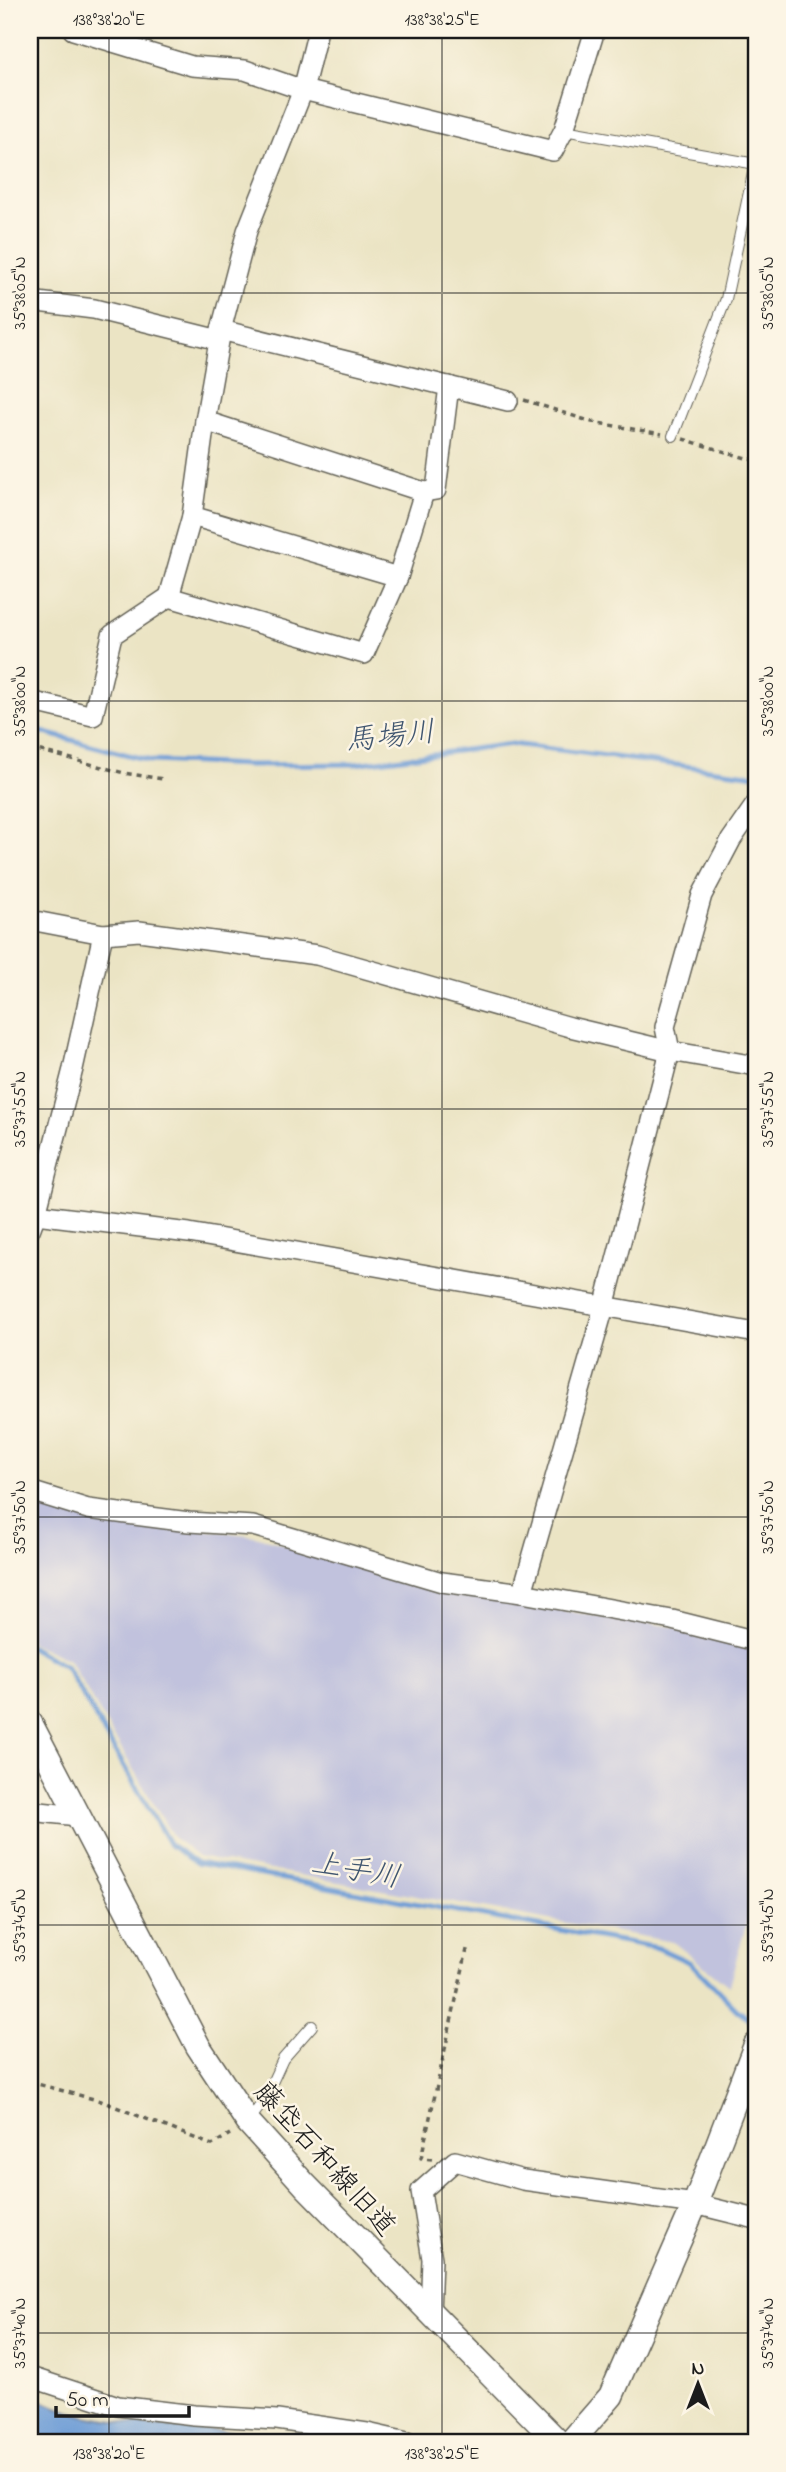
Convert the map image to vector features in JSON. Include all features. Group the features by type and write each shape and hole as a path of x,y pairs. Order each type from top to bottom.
{"street":[{"path":"73,30 191,66 245,70 303,90 553,151 564,130 596,30"},
{"path":"30,701 93,716 112,635 169,597 191,516 220,335 247,231 303,90 318,30"},
{"path":"30,301 94,309 220,335 508,401"},
{"path":"205,421 424,492 436,490 449,386"},
{"path":"169,597 364,654 398,577 424,492"},
{"path":"191,516 398,577"},
{"path":"522,1593 604,1307 670,1051 665,1027 702,895 731,840 756,804"},
{"path":"30,919 103,934 139,931 317,955 570,1027 670,1051 756,1066"},
{"path":"103,934 73,1069 33,1222 189,1233 756,1332"},
{"path":"30,1490 88,1509 189,1522 253,1526 442,1582 522,1593 671,1620 756,1641"},
{"name":"藤垈石和線旧道","path":"30,1723 198,2046 248,2122 305,2185 558,2442"},
{"path":"30,1811 78,1816"},
{"path":"571,2442 611,2396 695,2204 756,2045"},
{"path":"430,2314 432,2259 421,2191 454,2161 523,2179 695,2204 756,2218"},
{"path":"30,2377 118,2406 194,2415 277,2420 367,2433 407,2442"}],"lane":[{"path":"564,130 756,164 726,299 673,436"},
{"path":"248,2122 263,2102 283,2059 312,2026"}],"path":[{"path":"508,401 528,400 592,422 673,436 756,461"},
{"path":"30,748 124,773 163,779"},
{"path":"454,2161 421,2158 468,1945"},
{"path":"30,2082 101,2101 212,2146 248,2122"}],"shaded area":[{"path":"30,1501 97,1517 255,1536 409,1581 527,1606 675,1627 756,1648 756,1889 729,1986 673,1942 198,1857 173,1837 69,1660 30,1642"}],"water":[{"path":"30,2397 79,2414 116,2421 326,2442 51,2442 30,2437"}],"waterway":[{"name":"馬場川","path":"30,729 151,761 249,765 355,764 512,744 756,775"},
{"name":"上手川","path":"30,1647 66,1667 170,1845 197,1863 658,1948 691,1963 737,2010 756,2024"}]}
